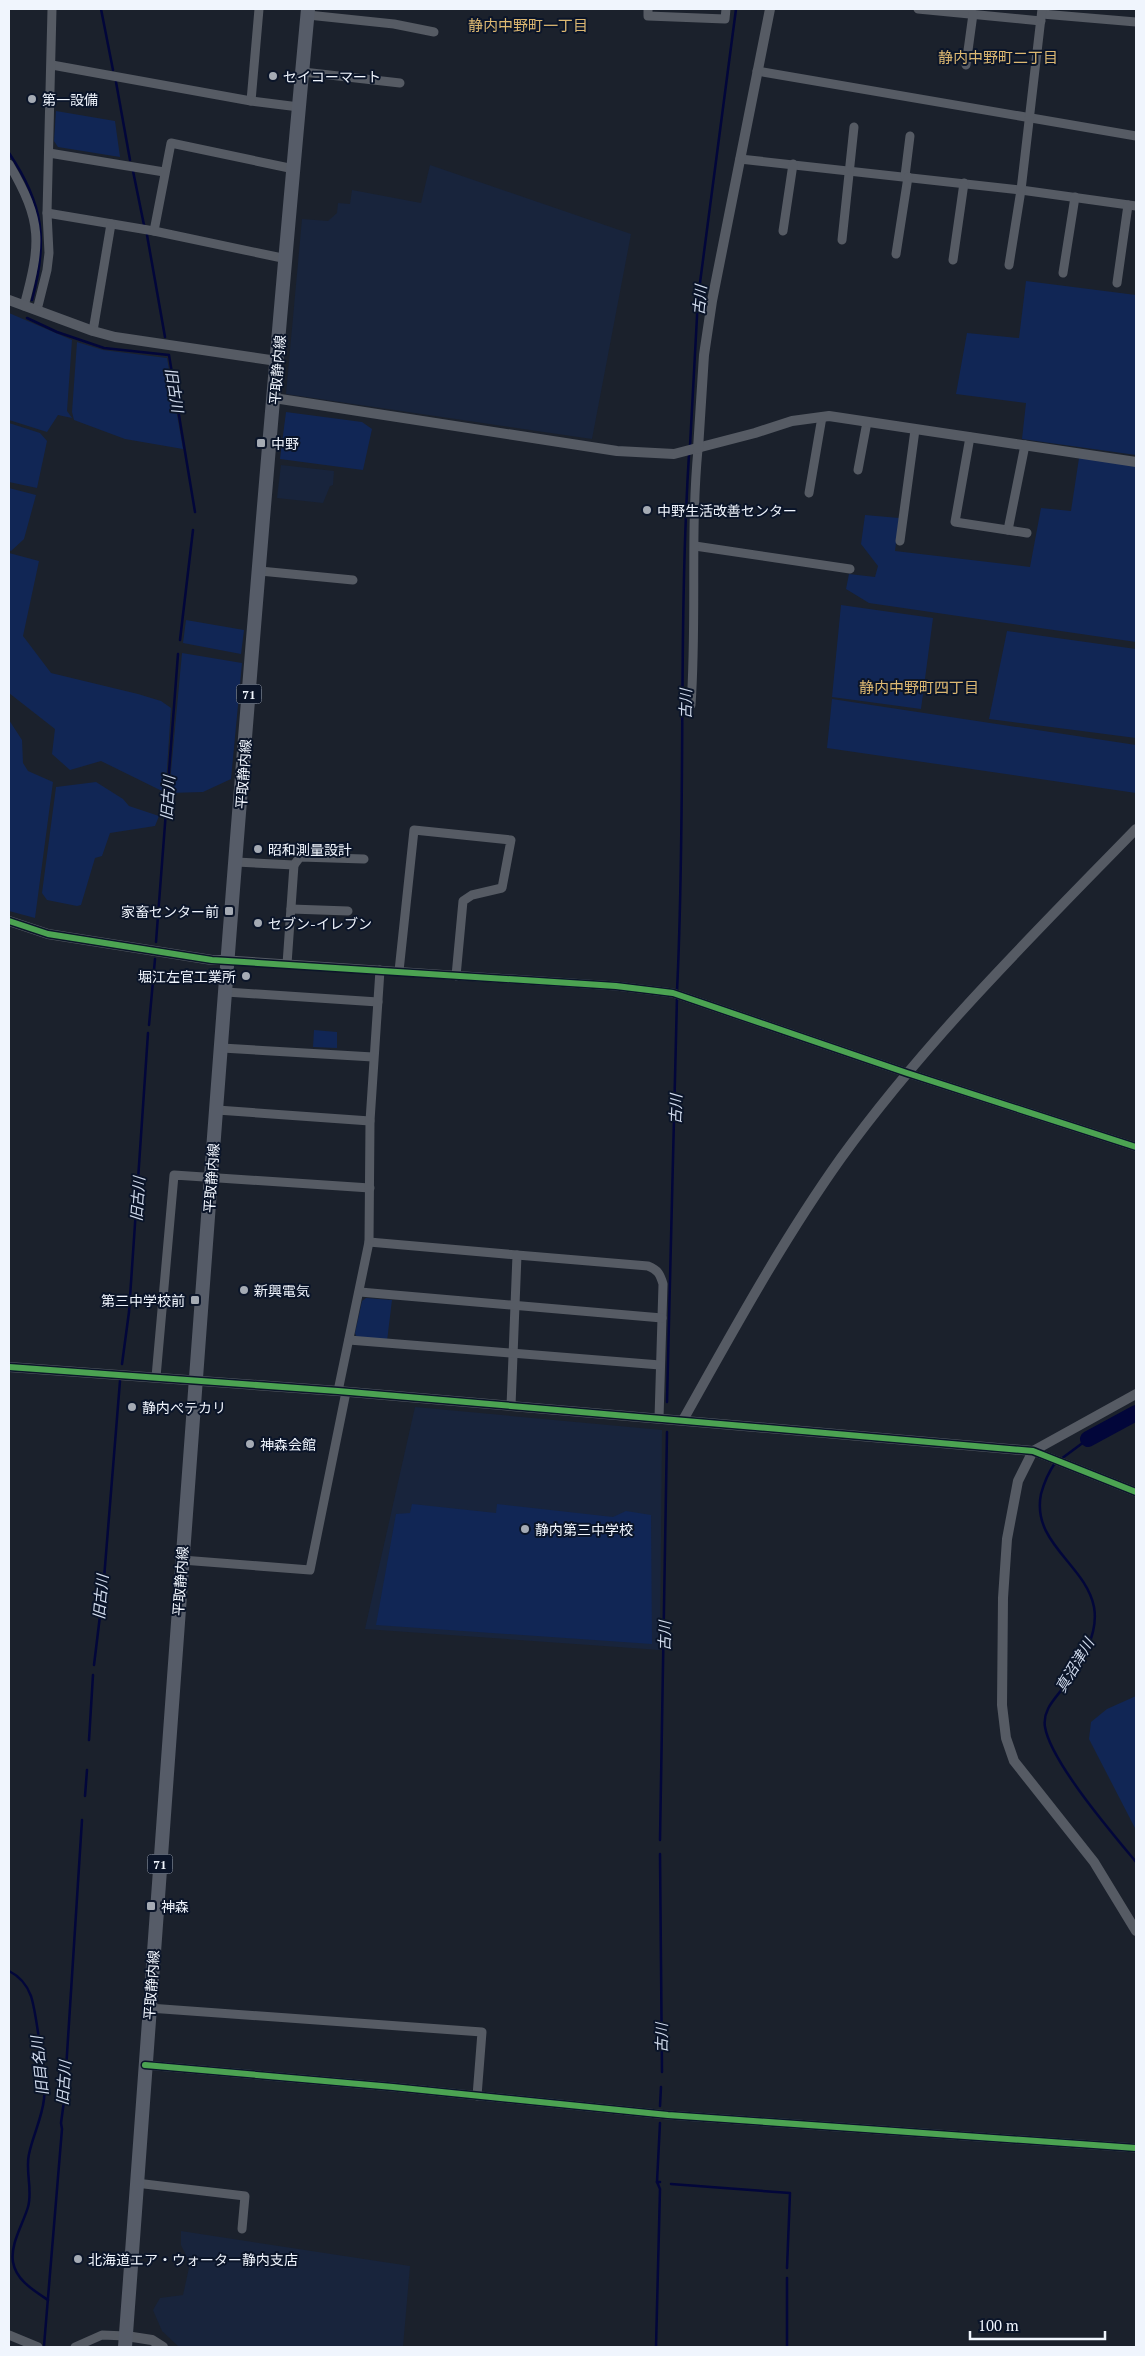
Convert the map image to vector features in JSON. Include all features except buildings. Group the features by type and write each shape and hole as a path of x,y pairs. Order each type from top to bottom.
{"main road":[{"name":"平取静内線","path":"125,2342 195,1380 274,398 308,12"}],"street":[{"path":"37,310 49,253 47,214 52,9"},
{"path":"251,100 259,9"},
{"path":"648,9 648,16 725,19 726,9"},
{"path":"691,705 694,659 694,546 704,355 770,9"},
{"path":"918,9 973,14 1042,14 1136,22"},
{"path":"308,12 394,24 434,32"},
{"path":"966,65 973,14"},
{"path":"1009,265 1021,190 1042,14"},
{"path":"52,65 300,107"},
{"path":"757,71 1136,136"},
{"path":"303,72 400,83"},
{"path":"842,240 854,127"},
{"path":"896,254 910,136"},
{"path":"154,231 171,142 294,169"},
{"path":"48,153 164,172"},
{"path":"740,159 1021,190 1132,205 1117,283"},
{"path":"9,164 29,201 36,235 34,268 24,306"},
{"path":"783,231 793,164"},
{"path":"953,260 964,184"},
{"path":"1063,273 1075,198"},
{"path":"47,214 154,231 287,259"},
{"path":"93,331 111,224"},
{"path":"9,300 93,331 133,341 187,346 277,362"},
{"path":"274,398 617,451 657,454 685,452 792,421 822,417 1136,462"},
{"path":"809,493 822,417"},
{"path":"858,470 867,422"},
{"path":"900,541 915,430"},
{"path":"970,437 955,522 1027,533"},
{"path":"1008,530 1026,445"},
{"path":"694,546 850,568"},
{"path":"260,571 354,580"},
{"path":"683,1420 792,1231 841,1158 906,1073 977,992 1136,829"},
{"path":"399,971 414,830 511,840 502,888 472,895 463,901 456,976"},
{"path":"287,964 294,864 300,857 364,859"},
{"path":"236,862 294,864"},
{"path":"291,909 348,911"},
{"path":"9,921 48,934 212,960 616,986 678,995 906,1073 1136,1147"},
{"path":"182,1560 310,1570 342,1392 349,1340 369,1242 370,1121 380,970"},
{"path":"226,992 378,1002"},
{"path":"222,1048 373,1057"},
{"path":"217,1110 370,1121"},
{"path":"156,1377 174,1175 370,1188"},
{"path":"369,1242 648,1266 656,1269 661,1275 662,1318 659,1418"},
{"path":"511,1406 517,1255"},
{"path":"360,1292 662,1318"},
{"path":"349,1340 660,1365"},
{"path":"9,1368 195,1380 1033,1451 1050,1456 1136,1492"},
{"path":"1136,1394 1033,1451 1018,1482 1007,1538 1003,1598 1002,1705 1006,1738 1014,1761 1094,1862 1136,1931"},
{"path":"149,2008 482,2032 477,2096"},
{"path":"145,2065 394,2087 668,2115 1136,2148"},
{"path":"136,2183 245,2196 242,2229"},
{"path":"9,2335 38,2347"},
{"path":"75,2347 102,2335 125,2342 152,2340 163,2347"}],"shaded area":[{"path":"56,111 115,121 120,157 58,147 54,141"},
{"path":"430,165 631,234 592,439 286,394 302,219 328,221 337,213 338,203 350,204 352,190 421,203"},
{"path":"1026,281 1136,295 1136,455 1022,439 1026,403 956,394 967,333 1019,338"},
{"path":"9,313 72,340 67,411 72,418 58,415 47,432 9,420"},
{"path":"77,342 103,350 167,358 183,449 125,439 74,420 72,412"},
{"path":"286,412 362,422 372,429 363,470 280,459"},
{"path":"9,423 40,433 47,441 37,488 9,482"},
{"path":"1079,458 1136,466 1136,642 869,603 846,589 849,574 875,577 878,566 861,544 865,515 899,518 895,551 1030,567 1041,508 1071,511"},
{"path":"281,465 334,471 333,485 330,486 323,503 277,498"},
{"path":"9,488 36,495 24,539 11,551 9,550"},
{"path":"9,553 39,561 23,636 51,673 138,694 161,701 171,708 166,784 162,791 101,761 70,770 52,754 55,729 9,693"},
{"path":"841,605 933,618 921,709 832,697"},
{"path":"186,620 244,630 241,654 183,643"},
{"path":"1007,631 1136,649 1136,738 989,719"},
{"path":"182,653 242,663 231,779 203,792 169,793"},
{"path":"832,699 1136,745 1136,793 827,748"},
{"path":"9,720 22,740 23,763 28,771 53,782 35,918 9,911"},
{"path":"96,782 123,799 129,806 159,816 155,826 110,833 102,856 95,858 81,905 77,906 47,900 42,893 56,787"},
{"path":"314,1030 337,1032 337,1048 313,1047"},
{"path":"366,1298 392,1300 387,1341 357,1338 355,1333 362,1301"},
{"name":"静内第三中学校","path":"415,1407 662,1430 660,1650 365,1629"},
{"path":"412,1504 496,1513 497,1504 613,1517 626,1511 651,1515 652,1644 376,1625 396,1514 410,1513"},
{"path":"1136,1696 1136,1830 1089,1739 1091,1722 1107,1709"},
{"path":"181,2231 410,2266 403,2347 179,2347 162,2331 153,2310 160,2298 183,2295 190,2263 181,2245"}],"waterway":[{"path":"101,9 113,70"},
{"name":"古川","path":"690,446 698,298 736,9"},
{"path":"116,82 130,160"},
{"name":"旧古川","path":"9,153 30,190 40,224 40,259 32,300"},
{"path":"133,171 144,225"},
{"path":"147,235 165,337"},
{"name":"旧古川","path":"27,318 57,332 104,348 169,355 195,512"},
{"name":"古川","path":"677,991 680,924 684,588 689,454"},
{"name":"旧古川","path":"180,640 193,530"},
{"name":"旧古川","path":"156,942 178,654"},
{"name":"旧古川","path":"149,1025 155,959"},
{"name":"古川","path":"667,1402 677,997"},
{"name":"旧古川","path":"122,1364 129,1312 148,1033"},
{"name":"旧古川","path":"94,1665 103,1591 120,1381"},
{"name":"真沼津川","path":"1088,1439 1136,1413"},
{"name":"古川","path":"660,1840 667,1432"},
{"name":"真沼津川","path":"1061,1459 1088,1439"},
{"name":"真沼津川","path":"1055,1463 1046,1478 1041,1494 1040,1511 1044,1526 1051,1540 1089,1592 1095,1617 1088,1648 1072,1676 1048,1709 1045,1727 1058,1759 1070,1777 1098,1816 1136,1862"},
{"name":"旧古川","path":"89,1740 93,1675"},
{"name":"旧古川","path":"85,1796 87,1770"},
{"name":"旧古川","path":"44,2346 62,2129 82,1820"},
{"name":"古川","path":"660,1854 662,2072"},
{"name":"旧目名川","path":"9,1971 22,1981 31,1996 44,2078 44,2099 28,2160 30,2194 28,2207 13,2248 13,2262 21,2279 48,2300"},
{"name":"古川","path":"660,2106 661,2087"},
{"name":"古川","path":"660,2123 657,2182 660,2182"},
{"path":"656,2347 660,2189 657,2182"},
{"name":"古川","path":"671,2184 790,2193 787,2268"},
{"name":"古川","path":"787,2278 787,2347"}],"cycle path":[{"path":"9,921 48,934 212,960 616,986 673,993 907,1073 1136,1147"},
{"path":"9,1367 338,1391 1033,1451 1136,1492"},
{"path":"145,2065 393,2087 668,2115 1136,2148"}],"place":[{"name":"セイコーマート","path":"273,76"},
{"name":"第一設備","path":"32,99"},
{"name":"中野","path":"261,443"},
{"name":"中野生活改善センター","path":"647,510"},
{"name":"昭和測量設計","path":"258,849"},
{"name":"家畜センター前","path":"229,911"},
{"name":"セブン-イレブン","path":"258,923"},
{"name":"堀江左官工業所","path":"246,976"},
{"name":"新興電気","path":"244,1290"},
{"name":"第三中学校前","path":"195,1300"},
{"name":"静内ぺテカリ","path":"132,1407"},
{"name":"神森会館","path":"250,1444"},
{"name":"静内第三中学校","path":"525,1529"},
{"name":"神森","path":"151,1906"},
{"name":"北海道エア・ウォーター静内支店","path":"78,2259"}],"district":[{"name":"静内中野町一丁目","path":"528,25"},
{"name":"静内中野町二丁目","path":"998,57"},
{"name":"静内中野町四丁目","path":"919,687"}]}
